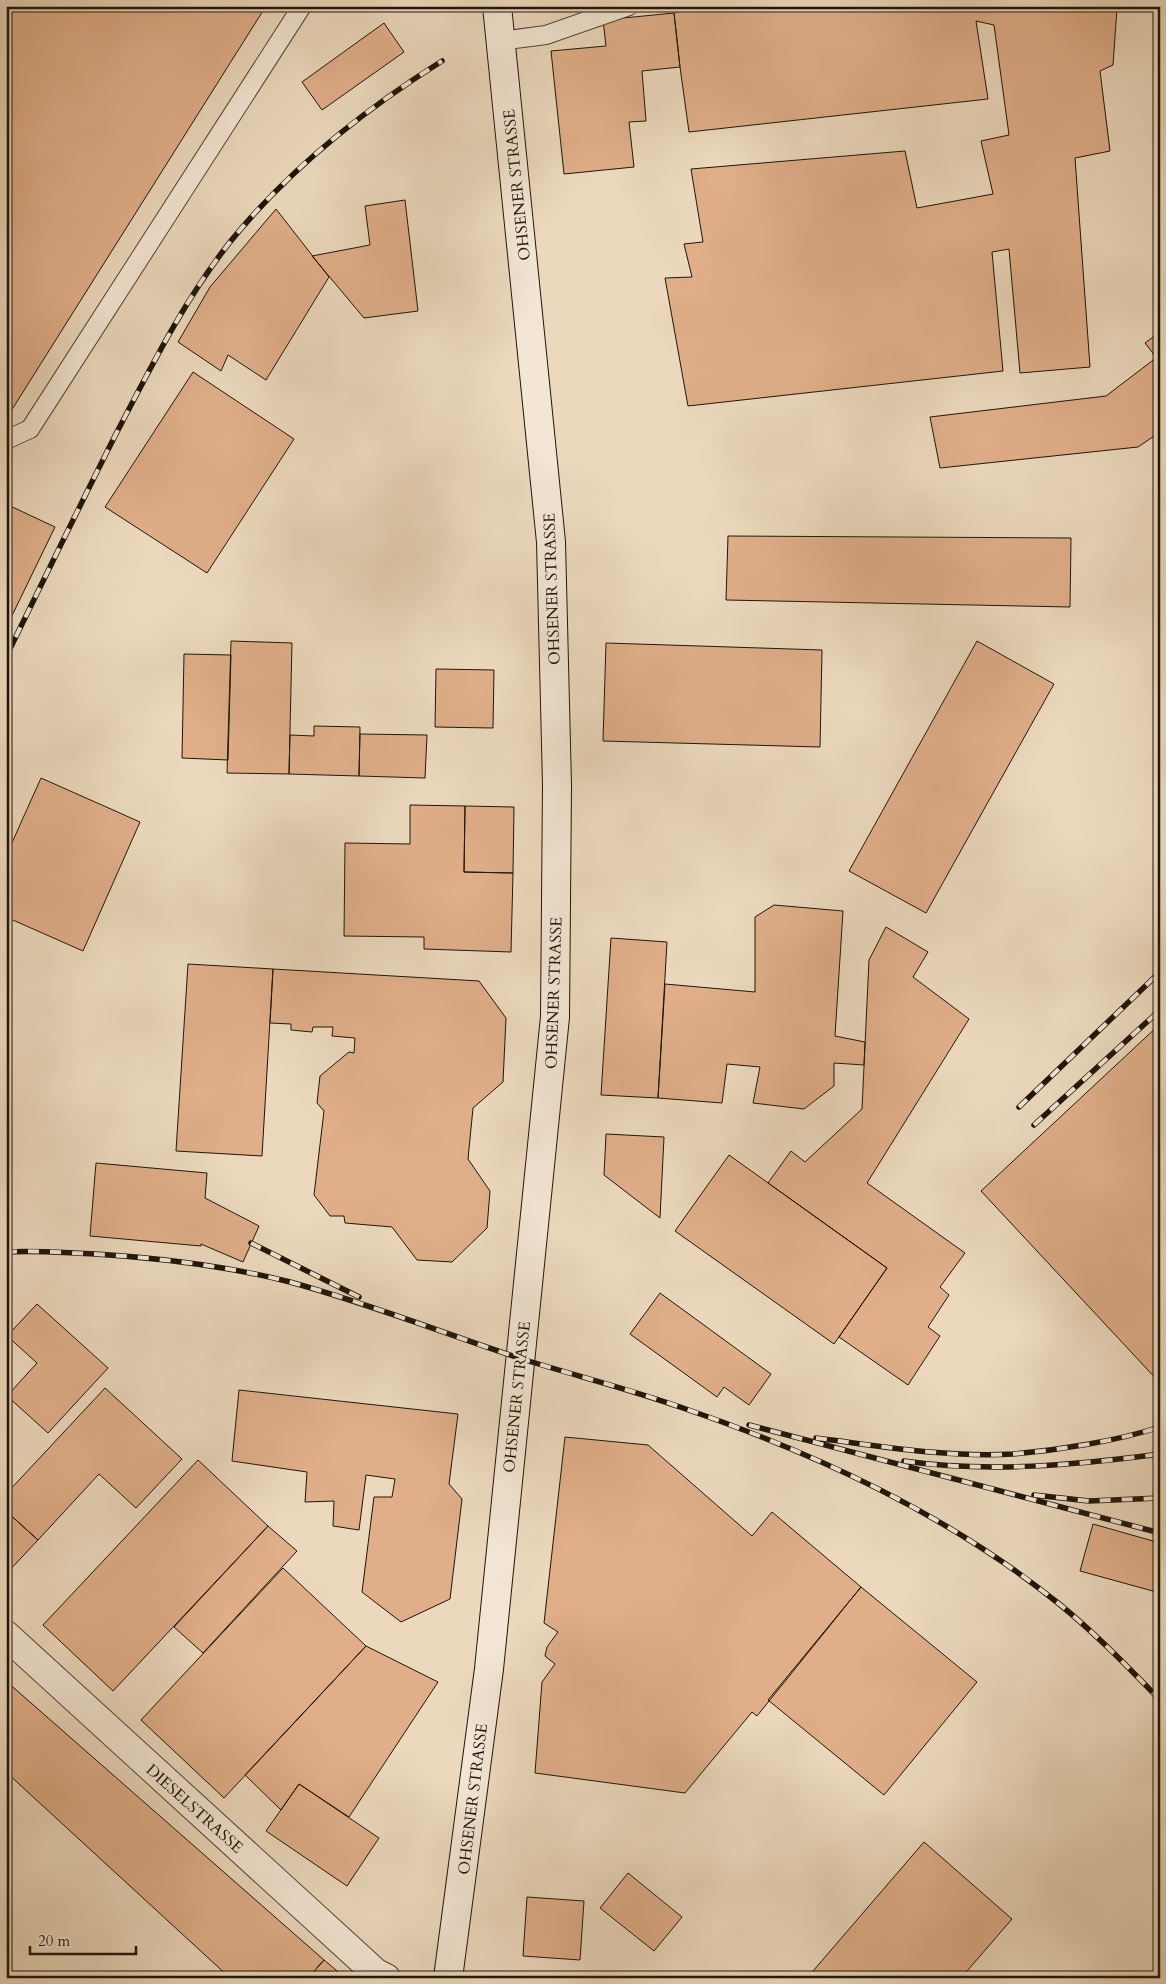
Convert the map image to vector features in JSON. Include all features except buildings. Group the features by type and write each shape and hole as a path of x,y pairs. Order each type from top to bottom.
{"main road":[{"name":"OHSENER STRASSE","path":"448,1978 490,1659 555,1016 558,785 551,542 497,6"},
{"name":"DIESELSTRASSE","path":"6,1635 376,1973 386,1978"}],"lane":[{"path":"6,440 30,429 302,6"},
{"path":"500,41 546,35 629,6"}],"railway":[{"path":"6,657 144,381 198,286 230,242 277,190 329,142 384,100 442,61"},
{"path":"1019,1107 1160,972"},
{"path":"1034,1125 1160,1010"},
{"path":"251,1243 359,1297"},
{"path":"6,1252 40,1251 169,1260 266,1276 319,1290 519,1358 663,1401 783,1445 879,1489 926,1514 1016,1571 1072,1614 1160,1700"},
{"path":"749,1425 1160,1533"},
{"path":"816,1438 939,1453 989,1455 1049,1450 1107,1441 1160,1427"},
{"path":"904,1461 936,1465 1000,1467 1064,1464 1160,1454"},
{"path":"1034,1495 1089,1501 1160,1498"}]}
